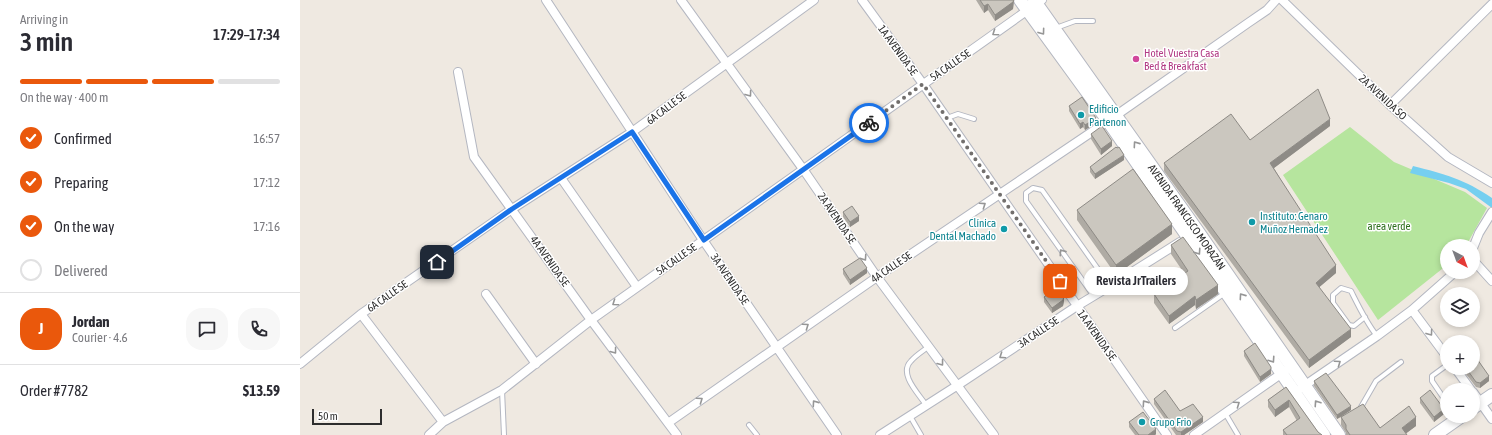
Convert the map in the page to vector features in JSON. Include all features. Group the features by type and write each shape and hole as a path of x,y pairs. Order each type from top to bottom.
{"main road":[{"name":"AVENIDA FRANCISCO MORAZÁN","path":"1020,0 1035,4 1054,29 1112,118 1120,145 1192,234 1226,293 1286,370 1305,386 1334,430"},
{"name":"AVENIDA FRANCISCO MORAZÁN","path":"1035,4 1286,370 1294,391 1334,430"},
{"path":"1480,403 1492,395"},
{"path":"1435,435 1452,423"}],"street":[{"name":"3A AVENIDA SE","path":"546,0 704,240 837,435"},
{"name":"2A AVENIDA SE","path":"682,0 803,169 877,277 994,435"},
{"name":"6A CALLE SE","path":"300,364 361,314 512,209 632,132 814,0"},
{"name":"1A AVENIDA SE","path":"862,0 923,84 1167,435"},
{"name":"4A CALLE SE","path":"668,422 877,277 1112,118 1267,10 1276,0"},
{"name":"2A AVENIDA SO","path":"1282,0 1390,105 1448,157 1492,183"},
{"name":"5A CALLE SE","path":"428,435 443,422 502,390 591,320 1035,4"},
{"path":"1390,105 1492,4"},
{"name":"4A AVENIDA SE","path":"458,72 474,157 591,320 677,435"},
{"path":"561,178 637,287"},
{"path":"1477,239 1492,212"},
{"name":"3A CALLE SE","path":"880,435 958,386 1077,306 1192,234"},
{"path":"1480,268 1492,281"},
{"path":"1294,391 1305,386 1377,336 1412,310 1447,279"},
{"path":"486,294 536,364"},
{"path":"1412,310 1440,348"},
{"path":"361,314 443,422"},
{"path":"1195,434 1286,370"},
{"path":"1480,408 1492,419"}],"lane":[{"path":"1054,29 1075,21 1092,22"},
{"path":"946,118 958,114 974,119"},
{"path":"1093,296 1026,201 1026,192 1033,188 1042,190 1110,286"},
{"path":"1365,318 1354,326 1349,325 1333,303 1333,295 1341,288 1351,291 1365,318 1377,336"},
{"path":"1175,328 1226,293"},
{"path":"926,405 908,377 907,370 910,362 929,346"},
{"path":"1356,411 1361,408 1376,381 1401,362"},
{"path":"1440,370 1432,376 1432,381 1440,393"},
{"path":"502,390 504,435"},
{"path":"1224,413 1238,435"},
{"path":"909,416 921,435"},
{"path":"749,426 757,435"}],"green space":[{"name":"area verde","path":"1350,127 1394,162 1465,192 1487,208 1470,239 1440,239 1440,271 1378,320 1283,175"}],"water":[{"path":"1413,166 1445,175 1482,191 1492,198 1492,208 1466,189 1410,173"}],"building":[{"path":"980,0 1014,0 995,15 988,4 984,6"},
{"name":"Instituto: Genaro Muñoz Hernadez","path":"1318,89 1330,119 1270,163 1336,265 1316,283 1351,329 1309,360 1164,163 1231,114 1250,140"},
{"name":"Edificio Partenon","path":"1082,97 1096,118 1085,125 1083,122 1080,124 1069,106"},
{"path":"1102,126 1112,141 1101,149 1091,134"},
{"path":"1116,147 1119,147 1124,155 1095,174 1090,167"},
{"path":"1133,169 1172,224 1116,265 1077,210"},
{"path":"852,206 859,216 850,222 843,212"},
{"path":"1183,237 1218,285 1196,300 1195,296 1169,316 1154,294 1188,271 1171,245"},
{"path":"860,258 867,268 850,280 843,269"},
{"path":"1058,287 1064,296 1063,300 1052,308 1044,297"},
{"path":"1255,343 1271,367 1271,369 1260,377 1244,351"},
{"path":"1480,363 1489,376 1480,383 1476,382 1471,375 1480,375"},
{"path":"1326,373 1351,406 1337,415 1314,381"},
{"path":"1286,387 1318,432 1322,435 1287,435 1283,430 1300,418 1289,400 1275,410 1268,400"},
{"path":"1165,390 1180,411 1193,404 1203,417 1181,432 1177,431 1154,399"},
{"path":"1430,390 1440,404 1440,412 1434,417 1420,398"},
{"path":"1363,404 1380,428 1409,406 1416,417 1402,428 1407,435 1350,435 1341,417"},
{"name":"Grupo Frio","path":"1143,412 1156,429 1148,435 1139,435 1129,422"}],"way so far":[{"path":"869,123 923,84 1060,281"}],"place":[{"name":"Hotel Vuestra Casa Bed & Breakfast","path":"1136,59"},
{"name":"Edificio Partenon","path":"1081,115"},
{"name":"Instituto: Genaro Muñoz Hernadez","path":"1252,222"},
{"name":"Clínica Dental Machado","path":"1004,229"},
{"name":"Revista JrTrailers","path":"1060,281"},
{"name":"Grupo Frio","path":"1142,422"}],"route":[{"path":"437,262 512,209 632,132 704,240 869,123"}]}
